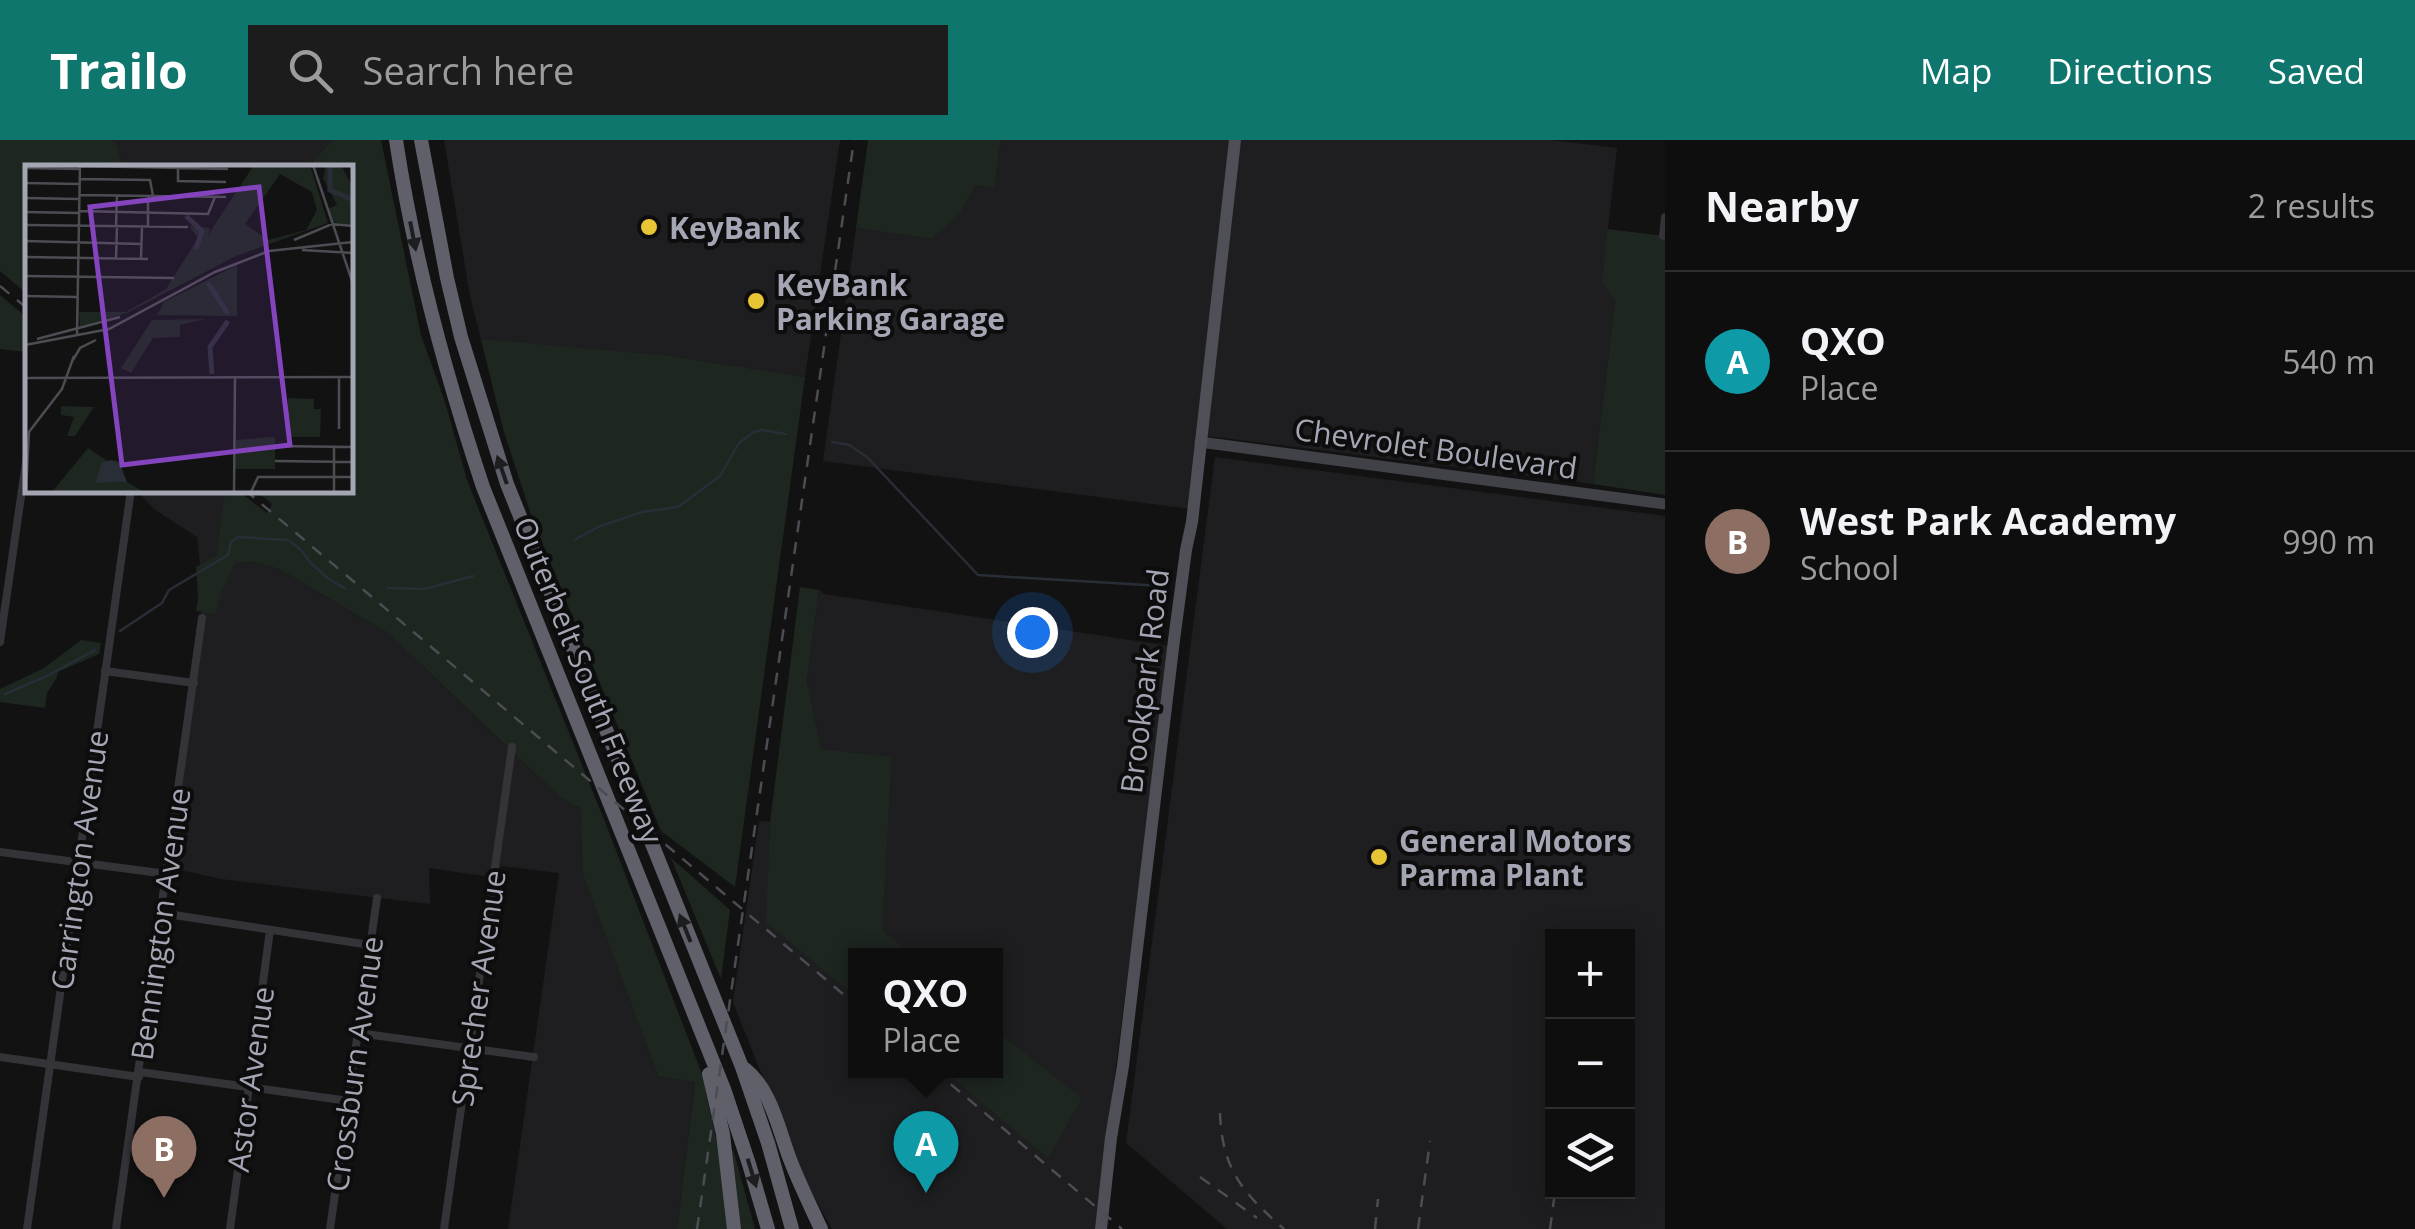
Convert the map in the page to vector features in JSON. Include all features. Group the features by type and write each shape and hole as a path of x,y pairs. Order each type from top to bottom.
{"highway":[{"name":"Outerbelt South Freeway","path":"394,140 429,306 466,436 505,544 700,1027 734,1118 768,1229"},
{"name":"Outerbelt South Freeway","path":"420,140 446,278 486,423 528,540 742,1067 792,1229"},
{"path":"700,1027 720,1118 734,1229"},
{"path":"742,1067 754,1076 765,1094 797,1178 822,1229"}],"main road":[{"name":"Brookpark Road","path":"1101,1229 1192,522 1234,140"},
{"name":"Chevrolet Boulevard","path":"1200,442 1665,504"}],"street":[{"path":"1662,236 1665,216"},
{"path":"0,642 25,469"},
{"name":"Carrington Avenue","path":"27,1229 130,492"},
{"name":"Bennington Avenue","path":"116,1229 202,618"},
{"path":"105,671 194,683"},
{"name":"Sprecher Avenue","path":"444,1229 512,747"},
{"path":"0,852 167,874"},
{"name":"Crossburn Avenue","path":"330,1229 376,898"},
{"path":"161,914 370,946"},
{"name":"Astor Avenue","path":"230,1229 270,930"},
{"path":"358,1033 534,1056"},
{"path":"0,1057 349,1102"}],"shaded area":[{"path":"0,140 116,143 122,165 25,165 25,292 0,271"},
{"path":"112,140 332,140 311,165 122,165"},
{"path":"332,140 381,140 421,335 467,480 702,1074 720,1157 728,1229 677,1229 695,1082 658,1076 583,875 580,808 561,798 388,633 279,569 250,561 235,563 215,614 196,611 196,567 217,555 225,492 240,492 267,513 272,504 257,492 352,492 352,165 310,165"},
{"path":"444,140 840,140 805,377 671,356 504,432 470,296"},
{"path":"868,140 1001,140 994,187 975,185 959,215 932,239 856,228"},
{"path":"1001,140 1551,140 1617,148 1602,283 1615,301 1593,484 1207,436 1198,510 823,461 856,228 932,239 959,215 975,184 994,186"},
{"path":"1607,229 1665,236 1665,495 1593,484 1615,301 1602,283"},
{"path":"0,295 25,316 25,352 0,349"},
{"path":"481,339 671,356 805,377 735,887 661,831 533,521 504,432"},
{"name":"General Motors Parma Plant","path":"1215,457 1665,516 1665,1229 1227,1229 1126,1143"},
{"path":"138,492 224,492 260,525 251,561 279,569 388,633 561,798 580,808 583,875 658,1076 695,1081 677,1229 508,1229 559,873 502,866 490,877 429,868 430,904 221,879 172,868 201,627 201,575 197,537 154,509"},
{"path":"800,587 819,590 807,681 821,749 892,757 882,930 903,948 848,948 848,990 766,922 770,822"},
{"path":"819,590 824,594 1170,646 1095,1229 832,1229 802,1176 733,1002 759,821 770,822 767,922 848,990 848,1078 952,1078 1048,1157 1009,1042 1003,1037 1003,948 903,948 881,930 892,758 821,749 807,681"},
{"path":"81,640 101,643 99,654 58,672 47,693 45,708 0,702 0,689 44,668"},
{"path":"671,858 730,910 721,979"},
{"path":"1003,1036 1082,1098 1048,1158 952,1078 1003,1078"},
{"path":"733,1149 755,1229 738,1229 730,1156"}],"waterway":[{"path":"574,540 642,512 678,507 720,476 739,443 754,432 786,434"},
{"path":"832,442 849,445 867,457 978,575 1163,586"},
{"path":"120,631 162,603 169,590 228,555 231,542 238,537 288,540 330,580 346,589"},
{"path":"388,588 425,589 473,576"},
{"path":"5,694 95,650"}],"railway":[{"path":"697,1229 854,140"},
{"path":"0,286 25,307"},
{"path":"247,492 848,998"},
{"path":"943,1078 1122,1229"},
{"path":"1220,1113 1225,1150 1237,1179 1284,1229"},
{"path":"1418,1229 1430,1141"},
{"path":"1200,1177 1257,1218"},
{"path":"1375,1229 1378,1199"},
{"path":"1550,1229 1554,1199"}],"place":[{"name":"KeyBank","path":"649,227"},
{"name":"KeyBank Parking Garage","path":"756,301"},
{"name":"General Motors Parma Plant","path":"1379,857"},
{"name":"QXO","path":"926,1193"},
{"name":"West Park Academy","path":"164,1198"}]}
